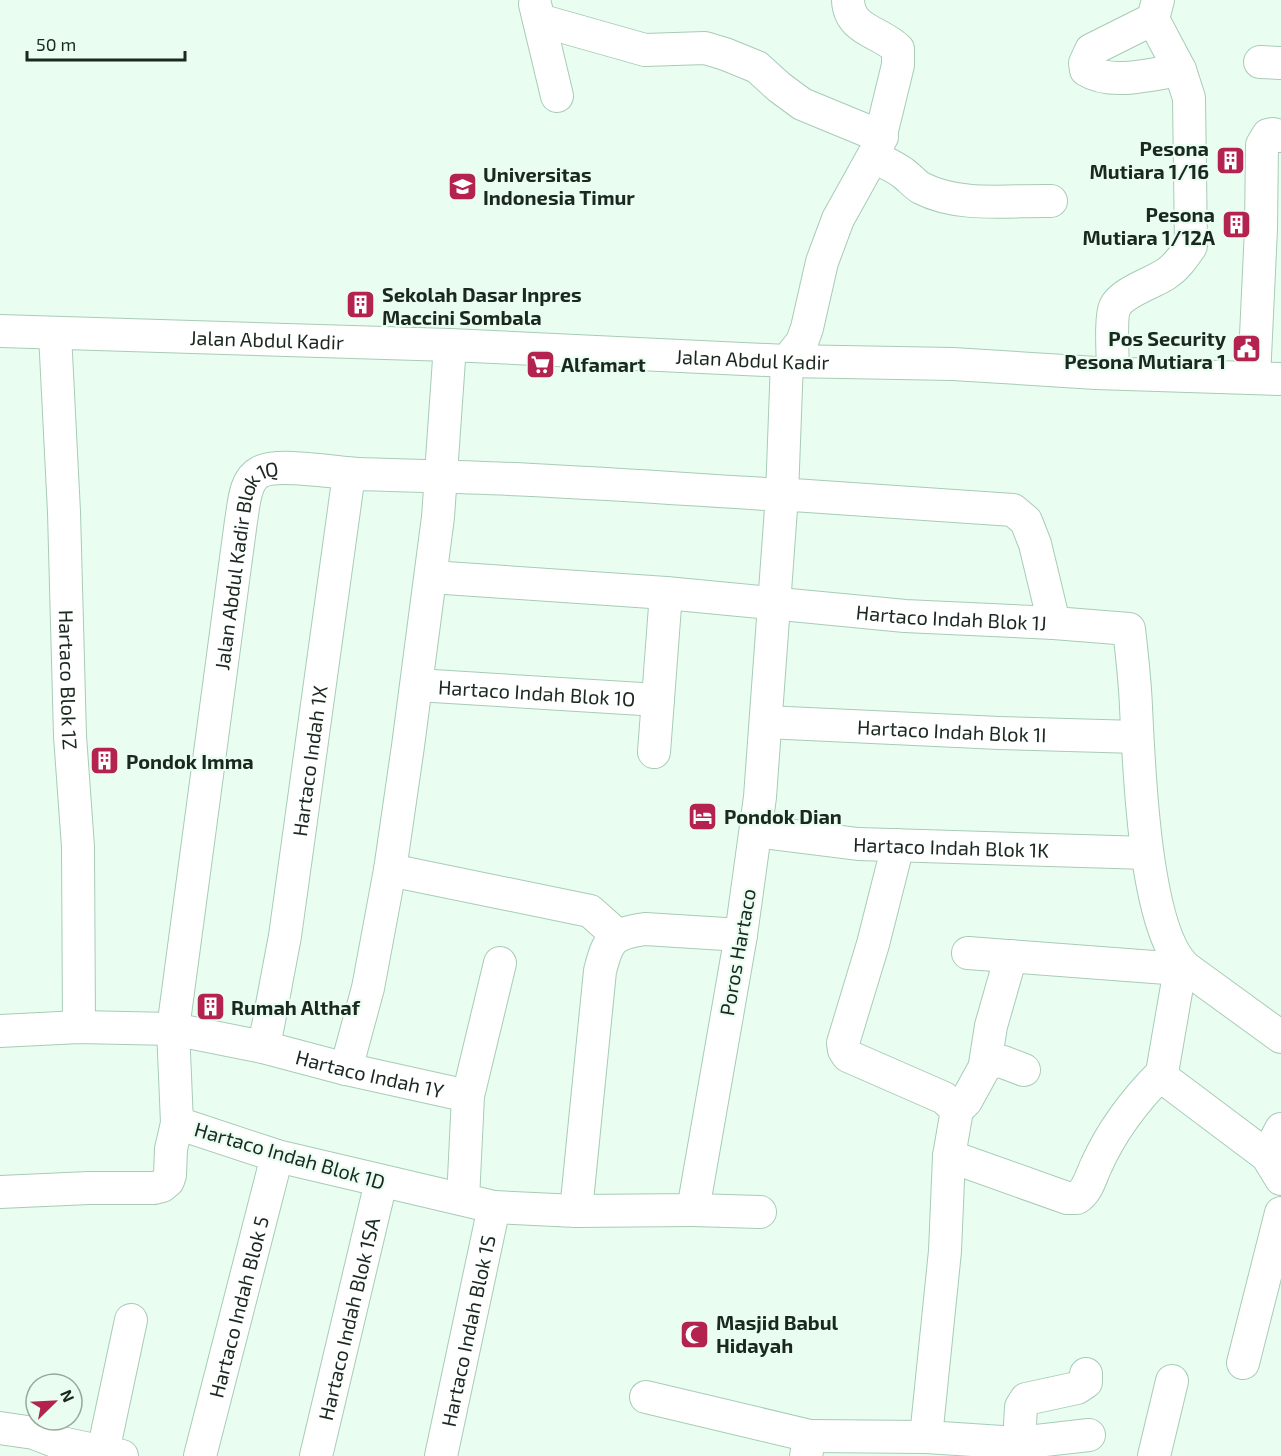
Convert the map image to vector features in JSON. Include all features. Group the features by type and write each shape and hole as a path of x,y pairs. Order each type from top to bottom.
{"street":[{"path":"787,361 802,342 822,262 838,219 878,147 898,65 898,49 890,41 869,31 854,19 849,14 848,0"},
{"path":"536,10 645,50 705,48 757,67 802,104 878,147 920,187 938,194 986,202 1051,201"},
{"path":"536,10 557,96"},
{"path":"1113,373 1115,306 1127,295 1167,273 1183,258 1191,246 1189,98 1180,70 1155,10 1091,50 1085,63 1086,70 1093,74 1114,77 1132,77 1180,70"},
{"name":"Jalan Abdul Kadir","path":"0,331 450,345 787,361 953,364 1113,373 1268,378 1271,229 1262,146 1268,135 1281,136"},
{"name":"Hartaco Blok 1Z","path":"55,334 64,524 70,736 78,847 79,1027"},
{"path":"346,1069 368,988 390,870 417,685 431,576 450,345"},
{"name":"Poros Hartaco","path":"693,1210 741,935 756,831 783,495 787,361"},
{"name":"Jalan Abdul Kadir Blok 1Q","path":"173,1029 231,591 248,486 252,477 262,471 274,468 349,474 531,480 1013,510 1021,514 1026,521 1035,544 1054,623"},
{"name":"Hartaco Indah 1X","path":"263,1047 278,981 349,474"},
{"name":"Hartaco Indah Blok 1J","path":"431,576 666,593 905,616 1129,629 1137,736"},
{"path":"654,752 666,593"},
{"name":"Hartaco Indah Blok 1O","path":"417,685 658,700"},
{"name":"Hartaco Indah Blok 1I","path":"766,722 999,733 1137,736"},
{"path":"1137,736 1147,854 1165,932 1180,966 1281,1036"},
{"name":"Hartaco Indah Blok 1K","path":"756,831 858,844 1147,854"},
{"path":"898,845 873,944 846,1030 844,1050 848,1056 944,1098 957,1110"},
{"path":"390,870 590,910 618,936"},
{"path":"576,1211 600,971 609,943 630,931 645,929 741,935"},
{"path":"968,952 1180,966"},
{"path":"919,1443 945,1251 949,1156 957,1110 966,1101 985,1064 991,1026 1011,956"},
{"path":"468,1096 500,963"},
{"path":"949,1156 1067,1198 1077,1198 1085,1191 1104,1148 1120,1121 1162,1073 1180,966"},
{"name":"Hartaco Indah 1Y","path":"0,1030 79,1027 173,1029 263,1047 346,1069 468,1096 463,1199"},
{"name":"Hartaco Indah Blok 1D","path":"173,1029 177,1123 278,1156 494,1208"},
{"path":"985,1064 994,1060 1024,1070"},
{"path":"1162,1073 1166,1080 1276,1155"},
{"path":"0,1192 162,1186 168,1181 170,1174 171,1149 177,1123"},
{"name":"Hartaco Indah Blok 5","path":"200,1456 278,1156"},
{"name":"Hartaco Indah Blok 1SA","path":"316,1456 381,1182"},
{"path":"494,1208 760,1212"},
{"name":"Hartaco Indah Blok 1S","path":"441,1456 494,1208"},
{"path":"1243,1364 1281,1213"},
{"path":"0,1428 49,1444 113,1454 131,1320"},
{"path":"1019,1443 1021,1407 1026,1399 1077,1388 1086,1382 1086,1374"},
{"path":"1158,1455 1172,1381"},
{"path":"646,1397 808,1446 1019,1443 1089,1435"}],"place":[{"name":"Pesona Mutiara 1/16","path":"1230,160"},
{"name":"Universitas Indonesia Timur","path":"462,186"},
{"name":"Pesona Mutiara 1/12A","path":"1236,225"},
{"name":"Sekolah Dasar Inpres Maccini Sombala","path":"361,305"},
{"name":"Pos Security Pesona Mutiara 1","path":"1247,349"},
{"name":"Alfamart","path":"540,364"},
{"name":"Pondok Imma","path":"105,761"},
{"name":"Pondok Dian","path":"703,816"},
{"name":"Rumah Althaf","path":"210,1007"},
{"name":"Masjid Babul Hidayah","path":"695,1334"}]}
